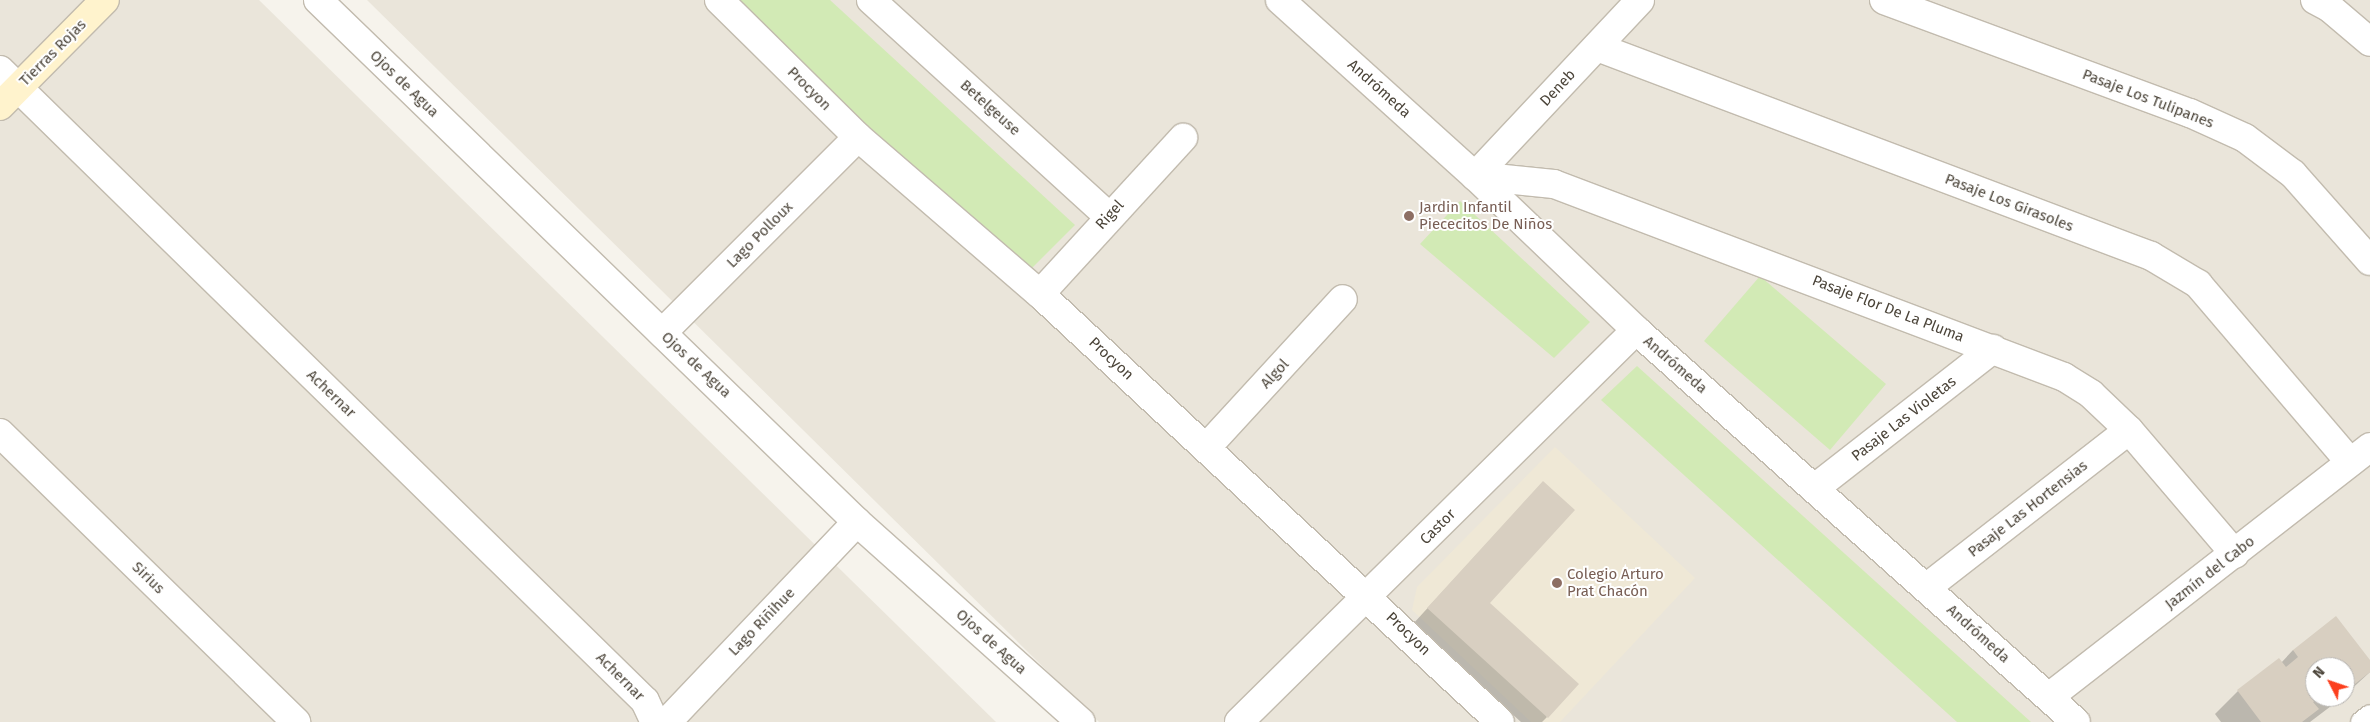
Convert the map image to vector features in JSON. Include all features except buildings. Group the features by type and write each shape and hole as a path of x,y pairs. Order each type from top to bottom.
{"main road":[{"name":"Tierras Rojas","path":"6,88 105,0"}],"street":[{"name":"Ojos de Agua","path":"318,0 857,522 1080,722"},
{"name":"Procyon","path":"719,0 858,137 1040,294 1368,596 1500,722"},
{"name":"Betelgeuse","path":"872,0 1108,216"},
{"name":"Andrómeda","path":"1280,0 1475,176 1636,330 2076,722"},
{"name":"Deneb","path":"1475,176 1640,0"},
{"name":"Pasaje Los Tulipanes","path":"1884,0 2190,113 2245,138 2293,174 2370,261"},
{"path":"2315,0 2336,13 2370,42"},
{"name":"Pasaje Los Girasoles","path":"1597,47 2151,256 2198,284 2360,454"},
{"name":"Achernar","path":"6,88 645,700 655,722"},
{"name":"Lago Polloux","path":"662,333 858,137"},
{"name":"Rigel","path":"1040,294 1108,216 1183,138"},
{"name":"Pasaje Flor De La Pluma","path":"1475,176 1554,184 2064,377 2091,394 2129,430 2235,554"},
{"name":"Algol","path":"1206,448 1343,299"},
{"name":"Castor","path":"1239,722 1636,330"},
{"name":"Pasaje Las Violetas","path":"1815,488 1993,349"},
{"name":"Pasaje Las Hortensias","path":"1926,588 2129,430"},
{"name":"Sirius","path":"0,433 296,722"},
{"name":"Jazmín del Cabo","path":"2050,697 2235,554 2360,454"},
{"name":"Lago Riñihue","path":"667,722 857,522"}],"lane":[{"path":"2361,722 2370,716"}],"shaded area":[{"path":"0,0 259,0 996,722 0,722"},
{"path":"367,0 2370,0 2370,722 1099,722"},
{"name":"Colegio Arturo Prat Chacón","path":"1555,447 1695,578 1560,722 1531,722 1412,610 1417,587"}],"green space":[{"path":"734,0 830,0 1075,225 1022,278"},
{"path":"1460,201 1590,322 1554,358 1420,244"},
{"path":"1760,276 1886,384 1830,450 1704,341"},
{"path":"1637,366 2031,722 1957,722 1601,400"}],"place":[{"name":"Jardin Infantil Piececitos De Niños","path":"1409,216"},
{"name":"Colegio Arturo Prat Chacón","path":"1557,583"}]}
